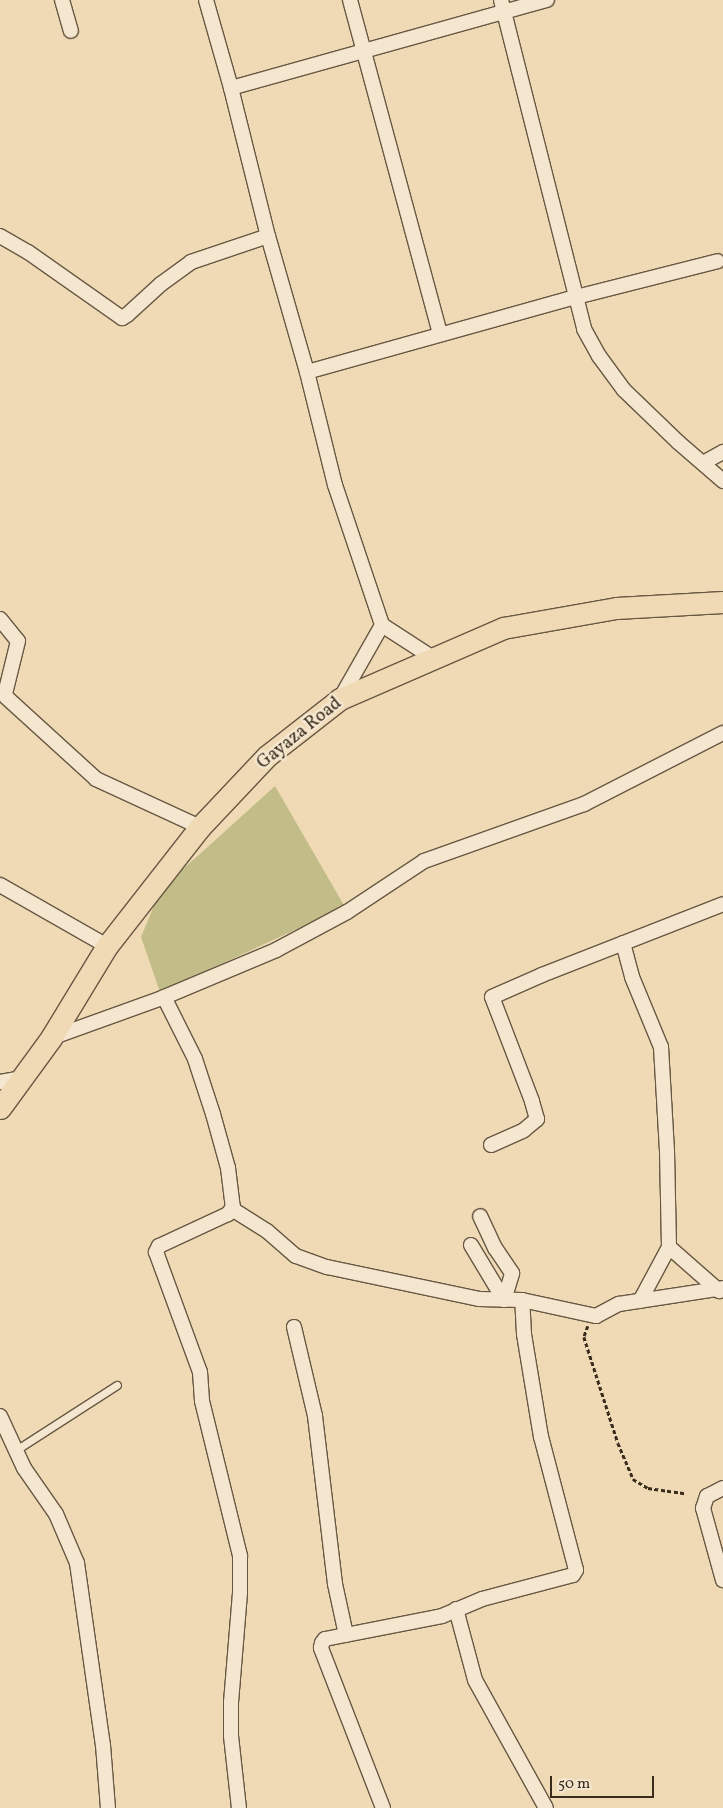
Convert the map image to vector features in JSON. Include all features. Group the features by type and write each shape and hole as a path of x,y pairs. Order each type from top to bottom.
{"main road":[{"name":"Gayaza Road","path":"0,1108 51,1038 107,946 200,827 267,756 340,699 503,628 616,608 723,602"}],"street":[{"path":"62,0 71,31"},
{"path":"206,0 231,88 268,236 307,372 335,485 382,625 433,658"},
{"path":"350,0 440,334"},
{"path":"231,88 364,51 503,5 546,0"},
{"path":"503,5 584,329 599,356 624,390 678,442 723,480"},
{"path":"0,236 28,252 122,318 128,315 161,284 191,262 268,236"},
{"path":"307,372 576,297 718,261"},
{"path":"703,463 723,452"},
{"path":"0,619 18,641 5,694 6,697 96,779 200,827"},
{"path":"340,699 382,625"},
{"path":"51,1038 164,997 276,950 347,912 424,861 584,804 723,733"},
{"path":"0,885 107,946"},
{"path":"491,1145 524,1130 536,1120 532,1101 492,997 723,904"},
{"path":"624,943 632,977 661,1047 667,1151 669,1247 640,1300"},
{"path":"164,997 195,1059 214,1114 228,1168 232,1209 228,1214 159,1246 156,1252 200,1372 202,1401 239,1549 240,1593 231,1694 231,1736 239,1808"},
{"path":"0,1082 22,1078"},
{"path":"232,1209 267,1232 296,1256 327,1267 479,1299 522,1300 596,1316 619,1304 720,1290"},
{"path":"480,1216 495,1248 512,1273 504,1300"},
{"path":"471,1246 504,1300"},
{"path":"669,1247 720,1290"},
{"path":"383,1808 321,1648 325,1639 424,1621 442,1616 456,1609 573,1575 576,1570 541,1437 524,1334 522,1300"},
{"path":"294,1327 315,1416 335,1584 346,1635"},
{"path":"0,1416 24,1468 56,1514 77,1563 103,1744 108,1808"},
{"path":"723,1488 707,1496 703,1508 723,1580"},
{"path":"456,1609 475,1680 546,1808"}],"lane":[{"path":"16,1450 117,1385"}],"path":[{"path":"592,1315 584,1337 618,1443 633,1479 648,1488 685,1494"}],"shaded area":[{"path":"275,786 345,907 160,992 141,937 161,889"}]}
